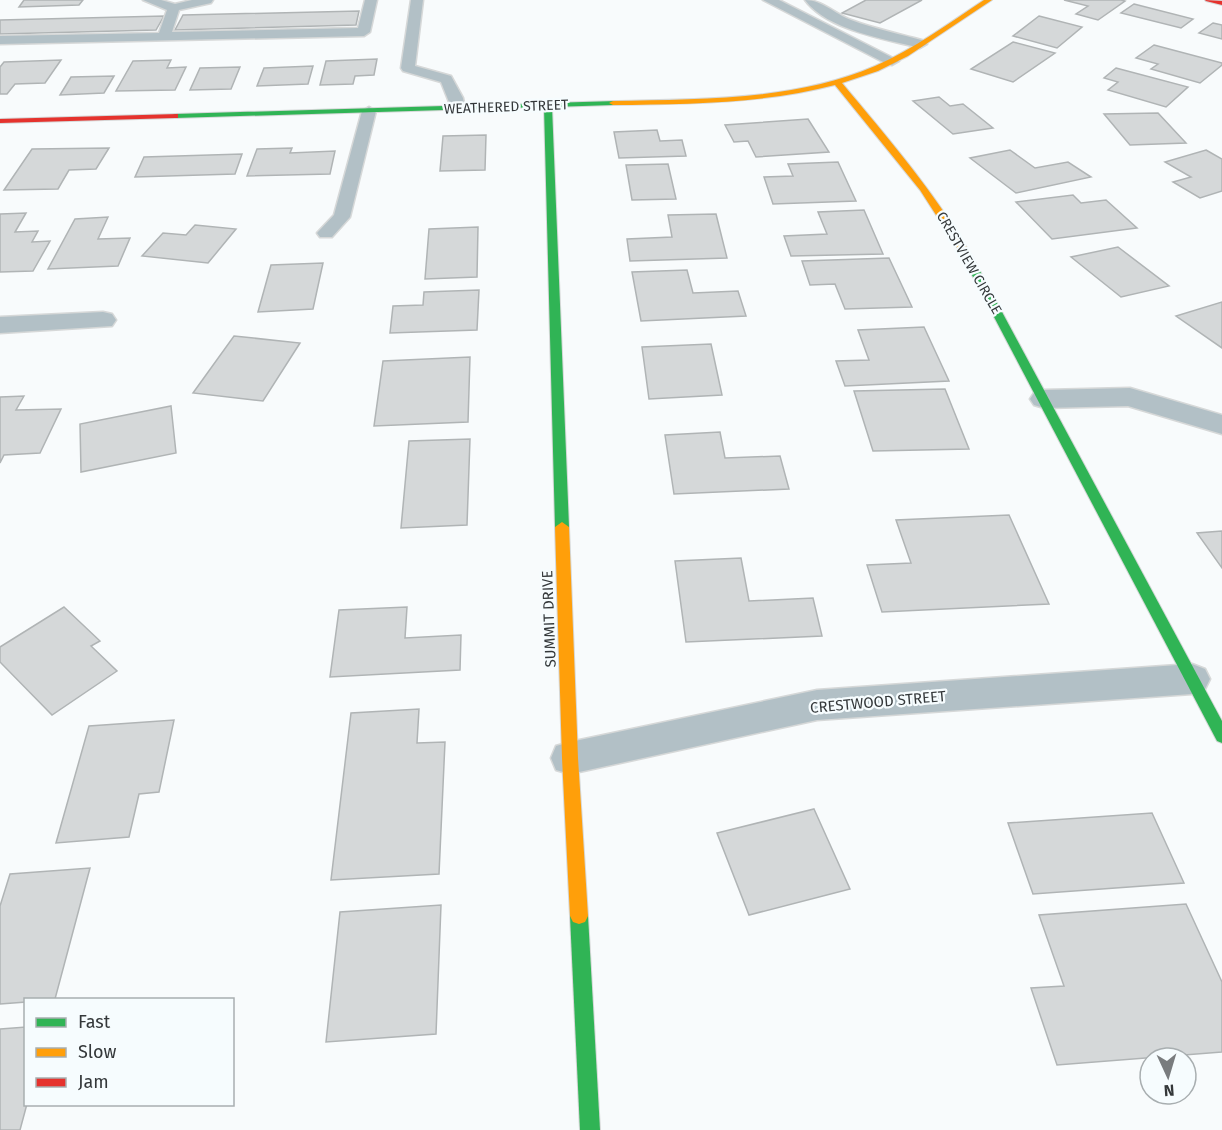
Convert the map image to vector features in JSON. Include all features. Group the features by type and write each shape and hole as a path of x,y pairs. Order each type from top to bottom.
{"street":[{"name":"WEATHERED STREET","path":"0,121 730,100 783,93 836,81 874,69 892,61 989,0"},
{"path":"1208,0 1222,3"},
{"name":"CRESTVIEW CIRCLE","path":"836,81 916,178 953,230 1222,736"},
{"name":"SUMMIT DRIVE","path":"548,106 570,758 590,1130"},
{"path":"0,325 103,320"},
{"path":"1044,399 1130,397 1222,425"},
{"name":"CRESTWOOD STREET","path":"570,758 817,705 1191,679"}],"lane":[{"path":"149,0 174,8 207,0"},
{"path":"0,39 364,32 371,0"},
{"path":"417,0 408,68 446,79 456,98 458,109"},
{"path":"769,0 892,61"},
{"path":"811,0 817,8 838,19 920,44"},
{"path":"164,36 174,8"},
{"path":"326,233 342,217 369,111"}],"building":[{"path":"24,0 83,0 79,5 19,7"},
{"path":"866,0 922,0 880,23 842,13"},
{"path":"1064,0 1125,1 1098,20 1076,14 1088,6"},
{"path":"1134,4 1193,19 1181,28 1121,13"},
{"path":"359,11 356,25 175,30 183,15"},
{"path":"164,16 156,30 0,34 0,20"},
{"path":"1039,16 1082,27 1057,48 1013,36"},
{"path":"1213,23 1222,25 1222,39 1199,33"},
{"path":"1013,42 1055,53 1013,82 971,69"},
{"path":"1154,45 1222,63 1222,65 1200,83 1151,69 1158,64 1136,58"},
{"path":"377,59 374,75 355,76 353,84 320,85 326,61"},
{"path":"61,60 45,83 15,84 7,94 0,94 0,67 4,62"},
{"path":"171,60 167,68 186,67 175,90 116,91 133,61"},
{"path":"313,66 308,84 257,86 264,68"},
{"path":"240,67 231,89 190,90 200,68"},
{"path":"1116,68 1188,87 1166,107 1108,90 1118,82 1104,78"},
{"path":"114,76 104,93 60,95 71,77"},
{"path":"939,97 950,106 963,104 993,128 953,134 913,101"},
{"path":"1158,113 1186,143 1130,145 1104,114"},
{"path":"808,119 829,152 756,157 748,141 734,142 725,125"},
{"path":"657,130 660,141 682,140 686,156 619,158 614,132"},
{"path":"486,135 485,170 440,171 443,136"},
{"path":"109,148 96,169 69,170 58,189 4,190 32,149"},
{"path":"292,148 290,153 335,151 330,174 247,176 257,149"},
{"path":"1010,150 1035,168 1068,162 1091,177 1016,193 970,158"},
{"path":"1206,150 1222,159 1222,191 1200,198 1173,182 1191,177 1165,162"},
{"path":"242,154 235,174 135,177 144,157"},
{"path":"838,162 856,201 773,204 764,177 793,176 788,164"},
{"path":"668,164 676,199 632,200 626,165"},
{"path":"1073,195 1081,203 1106,200 1137,228 1052,239 1016,202"},
{"path":"864,210 883,254 791,256 784,236 827,234 818,212"},
{"path":"26,213 15,232 38,231 32,242 50,241 33,271 0,272 0,214"},
{"path":"716,214 727,258 630,261 627,239 672,237 668,215"},
{"path":"108,217 98,239 130,238 118,266 48,269 75,219"},
{"path":"195,225 236,229 208,263 142,256 163,233 186,235"},
{"path":"478,227 477,277 425,279 429,229"},
{"path":"1118,247 1169,286 1121,297 1071,257"},
{"path":"889,258 912,307 845,309 835,284 810,285 802,261"},
{"path":"323,263 313,309 258,312 271,265"},
{"path":"687,270 693,293 738,291 746,316 641,321 632,272"},
{"path":"479,290 477,330 390,333 393,306 423,305 424,292"},
{"path":"1222,302 1222,348 1176,316"},
{"path":"924,327 949,381 845,386 836,361 869,360 858,330"},
{"path":"234,336 300,343 263,401 193,393"},
{"path":"711,344 722,395 649,399 642,347"},
{"path":"470,357 468,422 374,426 383,361"},
{"path":"945,389 969,449 873,451 854,391"},
{"path":"24,396 16,410 61,409 40,453 4,455 0,463 0,397"},
{"path":"171,406 176,453 81,472 80,424"},
{"path":"720,432 725,458 780,456 789,489 674,494 665,435"},
{"path":"470,439 467,525 401,528 409,441"},
{"path":"1009,515 1049,604 882,612 867,565 911,563 896,520"},
{"path":"1222,531 1222,568 1197,533"},
{"path":"741,558 749,601 813,598 822,636 686,642 675,561"},
{"path":"64,607 100,641 91,646 117,671 52,715 0,662 0,647"},
{"path":"407,607 405,638 461,635 460,670 330,677 339,610"},
{"path":"419,709 417,743 445,742 439,874 331,880 351,713"},
{"path":"174,720 159,792 139,794 129,837 56,843 89,726"},
{"path":"814,809 850,889 749,915 717,833"},
{"path":"1152,813 1184,883 1033,894 1008,823"},
{"path":"90,868 55,998 24,998 24,1002 0,1004 0,906 10,874"},
{"path":"1186,904 1222,982 1222,1052 1198,1054 1198,1046 1138,1046 1138,1059 1057,1065 1031,988 1064,986 1039,915"},
{"path":"441,905 436,1034 326,1042 340,912"},
{"path":"24,1027 24,1106 26,1106 20,1130 0,1130 0,1029"}],"traffic: fast":[{"path":"175,116 613,103"},
{"path":"548,106 562,527"},
{"path":"968,258 1222,736"},
{"path":"579,916 590,1130"}],"traffic: slow":[{"path":"613,103 746,98 812,88 844,80 875,69 905,54 989,0"},
{"path":"836,81 923,188 968,258"},
{"path":"562,527 570,758 579,916"}],"traffic: jam":[{"path":"1208,0 1222,3"},
{"path":"0,121 175,116"}]}
